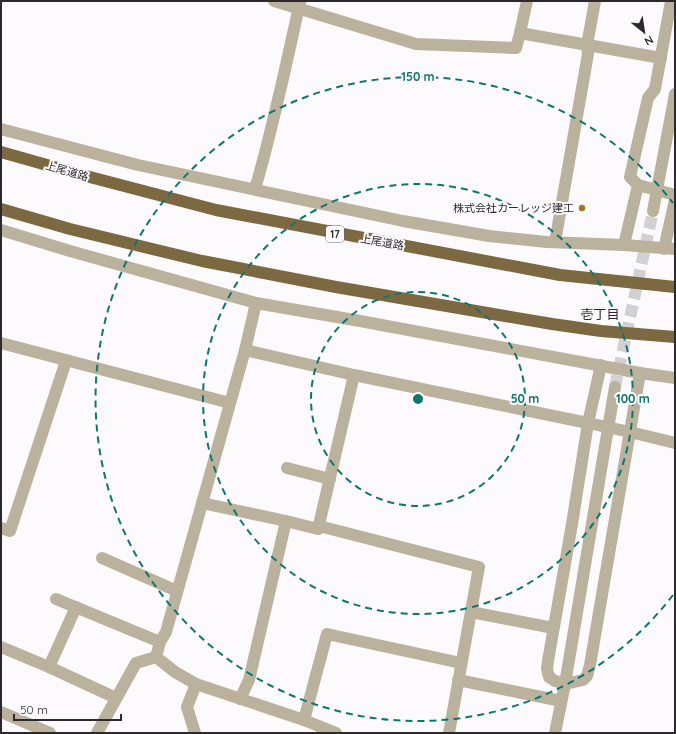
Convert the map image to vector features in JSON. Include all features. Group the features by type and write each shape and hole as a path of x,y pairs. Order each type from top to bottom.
{"highway":[{"name":"上尾道路","path":"1,152 216,210 345,236 560,275 675,288"},
{"path":"1,209 70,229 202,261 336,287 552,324 601,331 675,337"}],"street":[{"path":"274,1 299,5 416,44 516,48 527,1"},
{"path":"555,242 588,54 587,45 595,1"},
{"path":"663,1 664,38"},
{"path":"670,1 655,89 648,98 630,177 638,185 675,195"},
{"path":"256,190 274,119 299,5"},
{"path":"520,33 661,58"},
{"path":"653,211 675,94"},
{"path":"1,129 138,165 403,221 489,236 555,242 670,249 675,200"},
{"path":"624,245 638,185"},
{"path":"1,230 256,304 675,378"},
{"path":"156,658 160,642 166,632 245,350 256,304"},
{"path":"1,343 230,403"},
{"path":"245,350 354,375 630,432 675,444"},
{"path":"1,528 10,531 66,361"},
{"path":"601,365 588,423 547,669 549,677 555,681 565,684 583,680 587,676 590,665 640,373"},
{"path":"202,503 318,529 354,375"},
{"path":"555,733 565,684 615,387"},
{"path":"287,468 330,479"},
{"path":"240,699 249,680 286,521"},
{"path":"319,526 479,568 449,733"},
{"path":"102,558 177,591"},
{"path":"56,599 160,642"},
{"path":"49,667 76,608"},
{"path":"471,612 553,628"},
{"path":"304,720 327,634 461,663"},
{"path":"1,647 116,698"},
{"path":"156,658 175,672 196,684 304,720 336,733"},
{"path":"97,733 136,663 156,658"},
{"path":"458,680 561,701"},
{"path":"196,684 187,707 196,733"},
{"path":"1,712 50,733"}],"tunnel":[{"path":"615,387 653,211"}],"place":[{"name":"株式会社カーレッジ建工","path":"582,208"}],"district":[{"name":"壱丁目","path":"600,314"}]}
